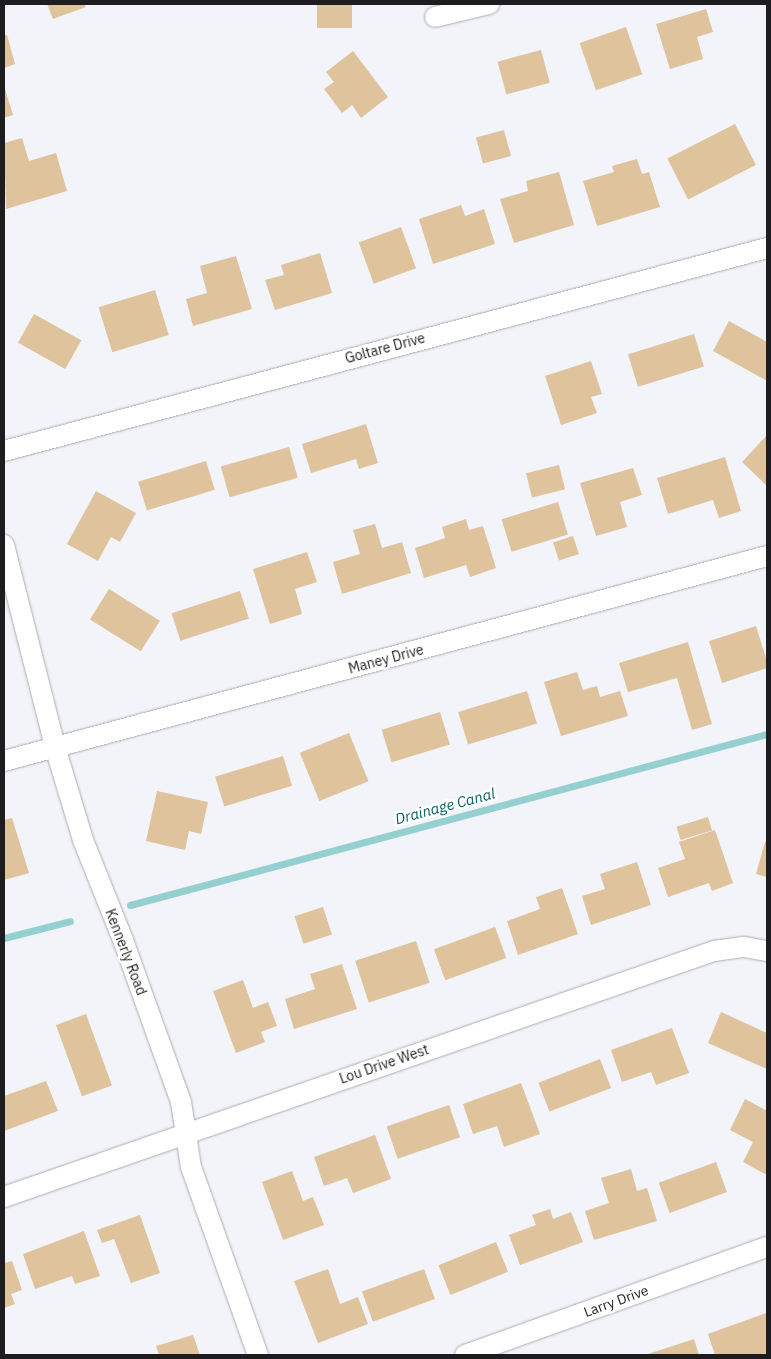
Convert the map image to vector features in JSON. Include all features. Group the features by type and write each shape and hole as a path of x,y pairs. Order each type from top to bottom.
{"street":[{"path":"434,17 489,4"},
{"name":"Goltare Drive","path":"4,451 767,248"},
{"name":"Kennerly Road","path":"4,545 55,747 83,840 123,940 181,1102 191,1167 258,1355"},
{"name":"Maney Drive","path":"4,761 767,556"},
{"name":"Lou Drive West","path":"4,1197 186,1132 714,951 744,946 767,951"},
{"name":"Larry Drive","path":"465,1355 767,1248"}],"building":[{"path":"47,4 84,4 86,7 53,19"},
{"path":"317,4 352,4 352,28 317,28"},
{"path":"706,9 713,32 697,37 703,59 670,69 656,24"},
{"path":"626,27 642,74 596,90 580,43"},
{"path":"4,35 7,35 15,64 4,68"},
{"path":"541,50 550,83 506,94 498,62"},
{"path":"353,51 388,97 361,118 352,105 342,113 324,89 334,82 326,72"},
{"path":"4,86 13,115 4,118"},
{"path":"735,124 756,165 688,199 667,159"},
{"path":"504,130 511,156 483,164 476,138"},
{"path":"22,138 29,161 56,153 67,191 6,209 4,143"},
{"path":"637,159 642,174 649,172 660,207 597,226 583,181 614,172 612,166"},
{"path":"559,172 574,225 514,243 500,199 528,191 526,181"},
{"path":"461,205 465,216 484,209 495,244 433,264 419,219"},
{"path":"401,227 416,268 374,284 359,242"},
{"path":"320,253 332,293 275,310 265,280 284,275 281,265"},
{"path":"236,256 252,309 193,326 186,299 207,293 200,266"},
{"path":"155,290 169,335 112,352 99,307"},
{"path":"34,314 81,340 65,369 18,343"},
{"path":"729,321 767,342 767,381 713,351"},
{"path":"694,334 704,367 638,387 628,354"},
{"path":"591,361 602,394 591,397 597,413 561,425 545,376"},
{"path":"366,424 378,463 359,469 356,459 311,473 302,444"},
{"path":"767,435 767,486 742,462"},
{"path":"289,447 298,478 230,497 221,467"},
{"path":"725,457 741,511 719,518 713,500 668,514 657,478"},
{"path":"206,461 215,490 147,510 138,482"},
{"path":"559,465 565,489 532,497 526,473"},
{"path":"633,468 642,495 620,502 627,527 596,536 580,483"},
{"path":"96,491 136,513 120,542 111,537 98,561 67,544"},
{"path":"558,502 568,535 512,552 502,519"},
{"path":"466,519 469,530 483,526 496,568 470,577 466,565 424,578 415,548 445,538 442,527"},
{"path":"375,524 382,548 402,542 411,573 342,594 333,562 360,554 353,530"},
{"path":"573,536 579,554 559,561 553,542"},
{"path":"307,552 317,582 295,589 302,614 270,624 253,569"},
{"path":"109,589 160,621 141,651 90,620"},
{"path":"240,591 249,619 180,641 172,613"},
{"path":"756,626 767,661 767,668 722,683 709,641"},
{"path":"688,642 712,724 692,730 677,678 628,692 619,663"},
{"path":"577,672 583,690 597,686 600,697 620,691 628,716 561,736 544,682"},
{"path":"527,691 537,724 468,745 458,712"},
{"path":"440,712 450,745 392,762 382,730"},
{"path":"349,733 368,781 319,801 300,753"},
{"path":"283,756 292,786 224,806 215,777"},
{"path":"157,791 208,802 201,834 189,831 185,850 146,841"},
{"path":"708,817 712,830 681,840 676,827"},
{"path":"12,818 29,873 4,880 4,820"},
{"path":"715,830 733,883 712,891 709,883 668,897 658,868 685,859 679,842"},
{"path":"765,842 767,842 767,877 756,874"},
{"path":"637,862 651,905 591,925 582,896 605,889 600,874"},
{"path":"562,888 578,934 518,955 507,921 540,909 536,897"},
{"path":"323,907 332,935 303,944 294,916"},
{"path":"495,927 506,958 445,980 434,949"},
{"path":"416,941 430,983 369,1003 355,961"},
{"path":"342,964 357,1009 294,1029 285,999 315,989 310,974"},
{"path":"243,980 253,1008 268,1002 277,1026 261,1032 265,1042 236,1053 213,991"},
{"path":"721,1012 767,1033 767,1069 708,1043"},
{"path":"86,1014 112,1085 82,1096 56,1025"},
{"path":"672,1028 689,1073 656,1085 651,1072 622,1082 611,1050"},
{"path":"600,1059 611,1088 549,1112 538,1083"},
{"path":"46,1081 58,1111 4,1131 4,1096"},
{"path":"521,1083 540,1134 504,1147 497,1126 473,1134 463,1104"},
{"path":"745,1099 767,1111 767,1175 743,1162 753,1142 730,1130"},
{"path":"449,1105 460,1137 398,1159 387,1126"},
{"path":"375,1135 391,1179 353,1193 347,1178 324,1186 314,1157"},
{"path":"716,1162 727,1192 670,1213 659,1183"},
{"path":"631,1169 637,1191 647,1188 657,1221 594,1240 585,1211 609,1203 601,1178"},
{"path":"292,1171 303,1201 313,1197 324,1225 283,1240 262,1182"},
{"path":"550,1209 553,1219 571,1212 583,1242 520,1265 509,1235 536,1225 532,1215"},
{"path":"140,1215 160,1273 131,1283 114,1239 102,1243 97,1230"},
{"path":"84,1231 100,1276 75,1284 72,1276 35,1289 23,1254"},
{"path":"496,1242 508,1272 451,1295 439,1265"},
{"path":"12,1261 22,1290 11,1294 15,1304 4,1308 4,1263"},
{"path":"328,1269 340,1304 358,1297 368,1324 318,1343 294,1281"},
{"path":"424,1269 435,1299 373,1322 362,1292"},
{"path":"766,1313 767,1355 715,1355 708,1334"},
{"path":"193,1335 200,1355 159,1355 156,1346"},
{"path":"694,1339 699,1355 645,1355"}],"waterway":[{"name":"Drainage Canal","path":"130,905 767,734"},
{"name":"Drainage Canal","path":"4,938 70,921"}]}
